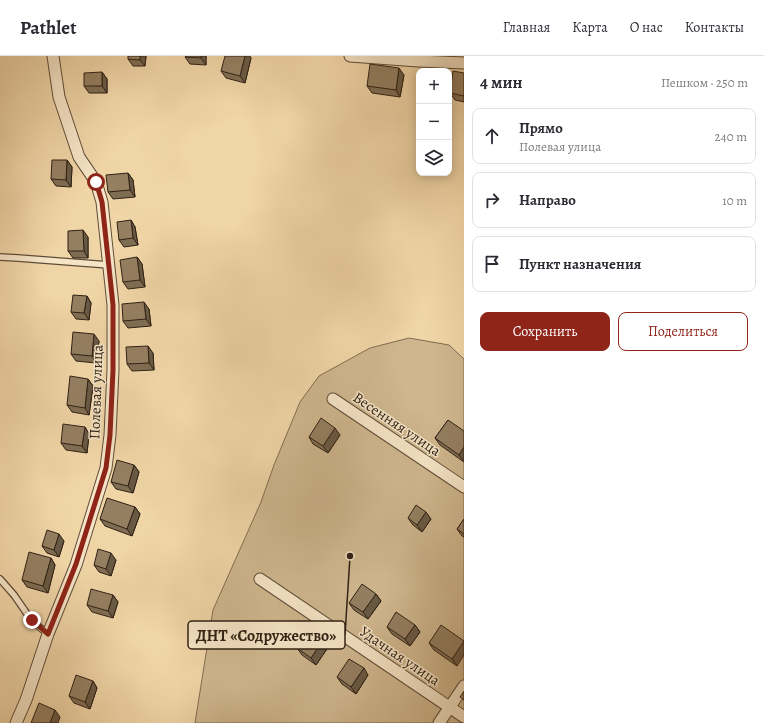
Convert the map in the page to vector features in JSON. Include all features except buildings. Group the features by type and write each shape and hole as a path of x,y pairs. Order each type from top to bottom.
{"street":[{"name":"Полевая улица","path":"16,723 26,700 48,634 76,564 106,468 110,435 113,370 113,305 102,202 96,182 79,157 59,97 53,56"},
{"path":"350,56 464,63"},
{"name":"Весенняя улица","path":"333,399 464,487"},
{"name":"Удачная улица","path":"260,579 464,717"},
{"path":"439,723 464,686"}],"lane":[{"path":"0,257 109,265"},
{"path":"0,579 32,620 48,634"}],"shaded area":[{"path":"409,338 449,345 464,359 464,723 195,723 213,610 261,502 274,465 300,402 319,376 370,348"}],"place":[{"name":"ДНТ «Содружество»","path":"350,556"}],"route":[{"path":"32,620 48,634 76,564 106,468 110,435 113,370 113,305 102,202 96,182"}]}
